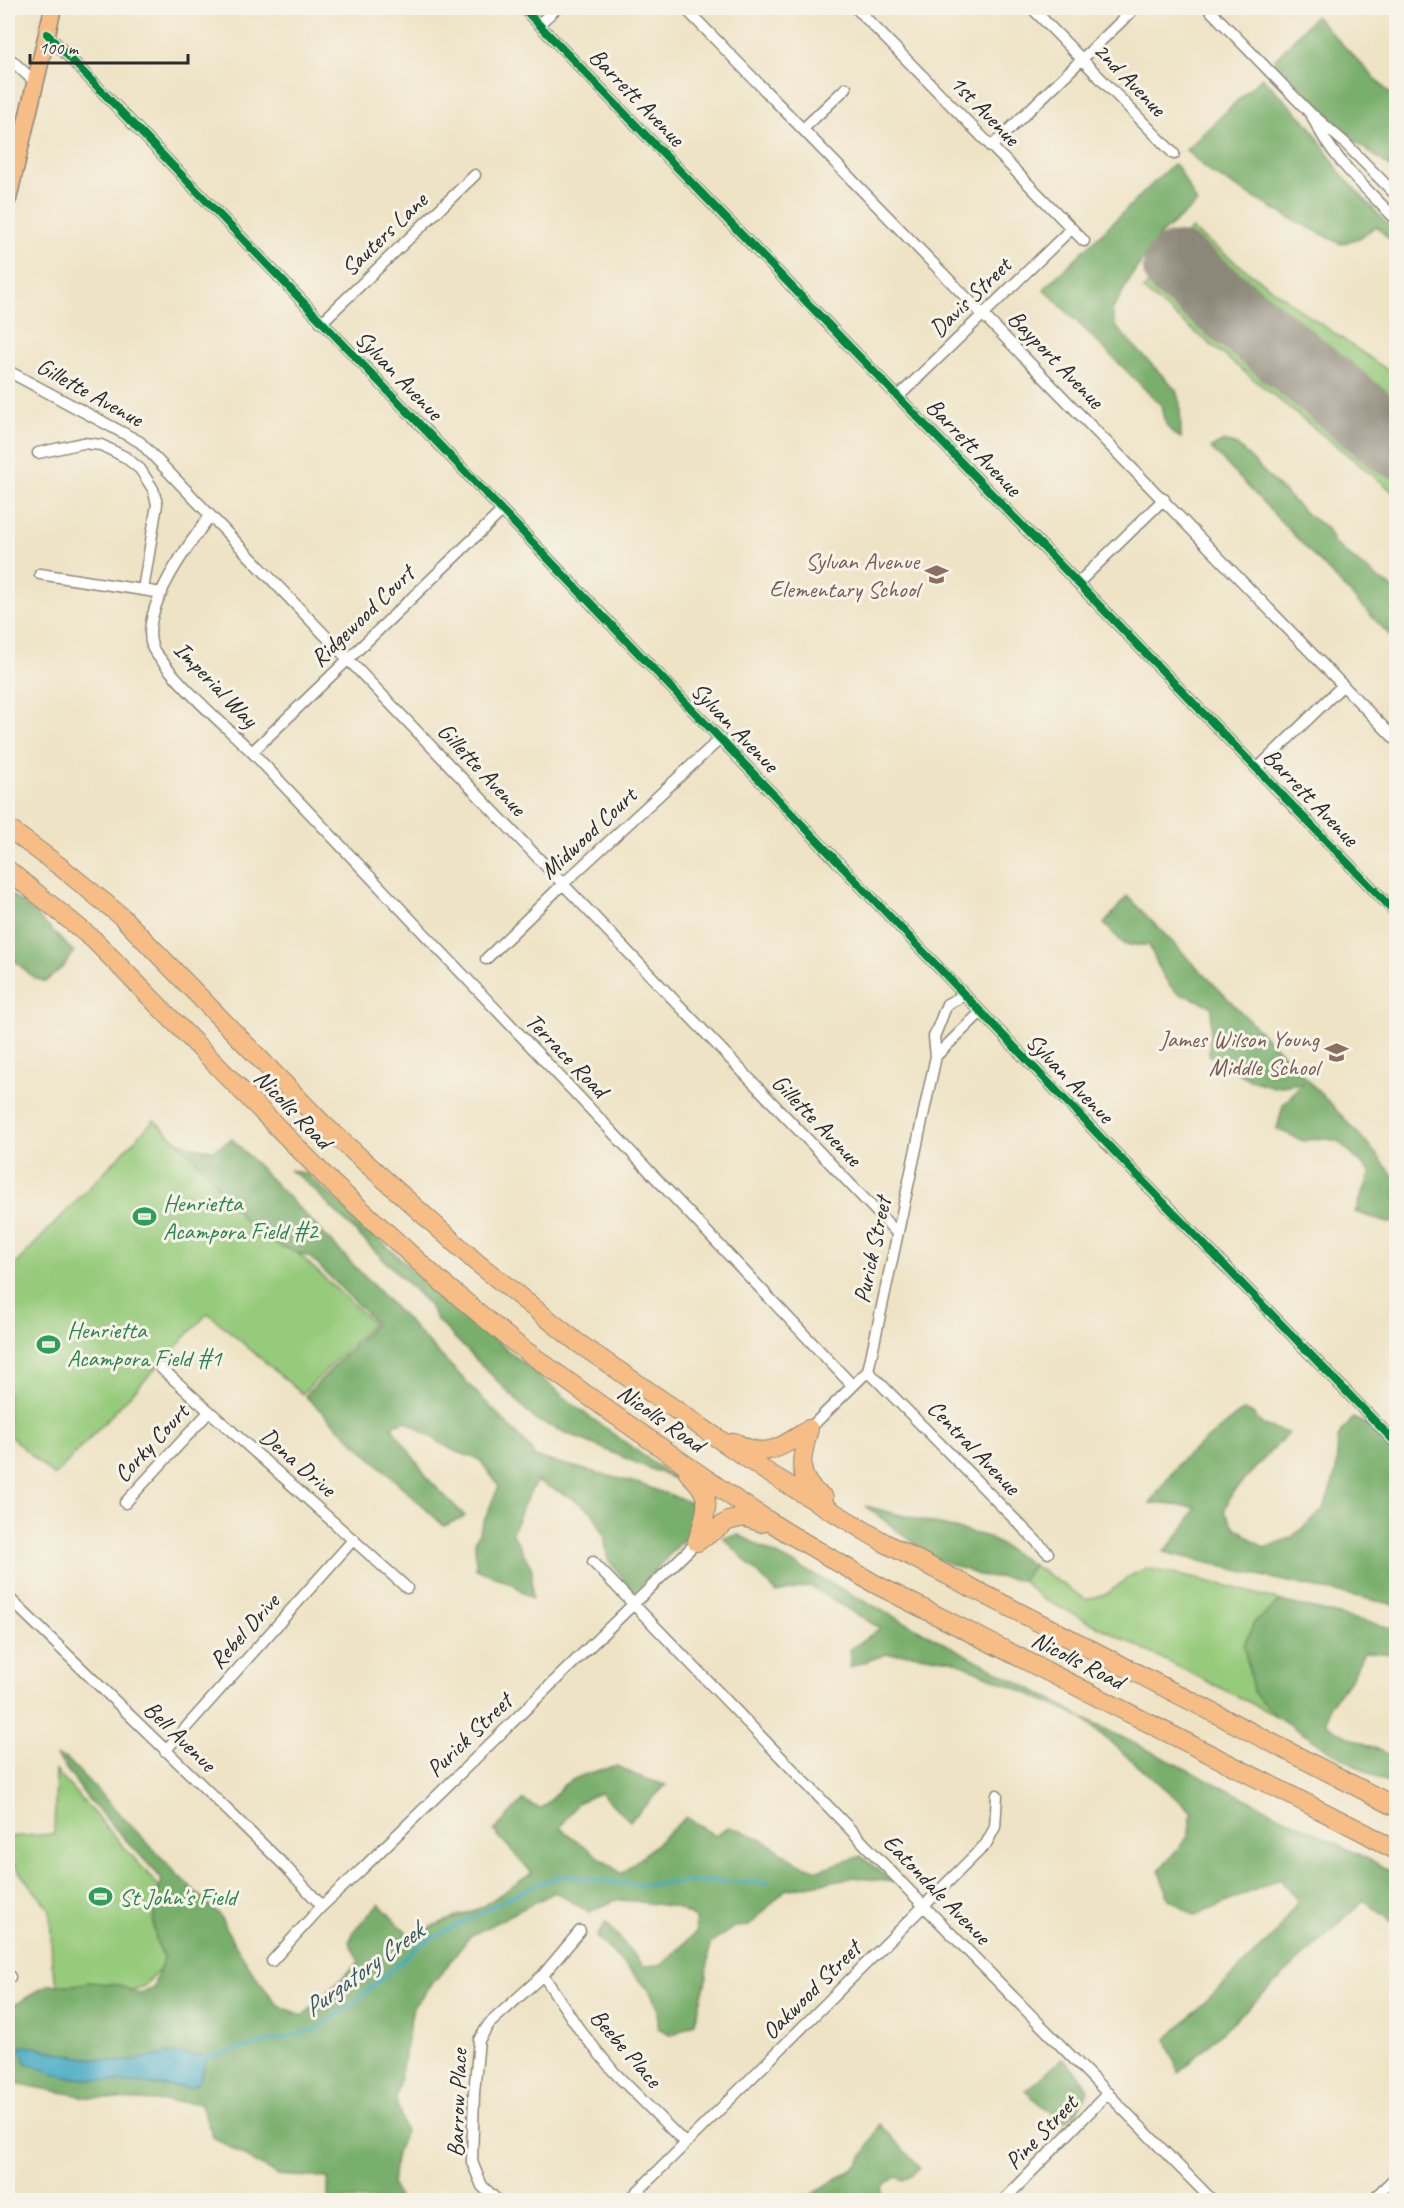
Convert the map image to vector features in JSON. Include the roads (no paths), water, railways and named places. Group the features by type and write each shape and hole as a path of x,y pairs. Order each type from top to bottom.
{"highway":[{"name":"Nicolls Road","path":"8,828 121,916 324,1125 476,1262 578,1343 767,1472 885,1543 1396,1807"},
{"name":"Nicolls Road","path":"8,870 94,940 333,1184 440,1281 515,1343 656,1444 786,1532 875,1584 1346,1823 1396,1851"},
{"path":"703,1428 713,1427 748,1450 768,1451 785,1445 809,1429"},
{"path":"809,1429 801,1456 803,1478 814,1492 847,1512 861,1529"},
{"path":"656,1444 698,1482 706,1496 708,1508 697,1542"},
{"path":"697,1542 728,1521 744,1517 786,1532"}],"main road":[{"path":"8,199 53,8"}],"street":[{"name":"Barrett Avenue","path":"523,8 1396,913"},
{"path":"540,24 557,8"},
{"name":"Bayport Avenue","path":"685,8 1396,740"},
{"name":"1st Avenue","path":"856,8 1084,241"},
{"name":"2nd Avenue","path":"1032,8 1174,154"},
{"path":"992,147 1135,8"},
{"path":"1208,8 1310,113 1345,143 1396,195"},
{"name":"Sylvan Avenue","path":"47,34 321,323 1396,1443"},
{"path":"8,57 36,83"},
{"path":"804,128 846,88"},
{"path":"1310,113 1339,160 1396,219"},
{"name":"Sauters Lane","path":"321,323 475,175"},
{"name":"Davis Street","path":"899,396 1071,229"},
{"name":"Gillette Avenue","path":"8,371 140,442 897,1233"},
{"path":"38,453 83,443 101,445 125,457 140,469 153,489 157,504 142,590"},
{"path":"1078,583 1164,499"},
{"name":"Ridgewood Court","path":"252,752 502,511"},
{"name":"Imperial Way","path":"210,516 183,552 162,593 151,619 152,647 171,673 252,752"},
{"path":"40,574 162,593"},
{"path":"1257,769 1343,685"},
{"name":"Midwood Court","path":"486,959 562,884 720,739"},
{"name":"Terrace Road","path":"252,752 852,1385"},
{"name":"Purick Street","path":"868,1371 936,1056 934,1037 947,1004 965,995"},
{"path":"936,1056 981,1012"},
{"name":"Dena Drive","path":"161,1368 407,1588"},
{"path":"809,1429 868,1371"},
{"name":"Central Avenue","path":"868,1371 1048,1553"},
{"name":"Corky Court","path":"125,1503 209,1412"},
{"name":"Rebel Drive","path":"165,1751 354,1539"},
{"name":"Purick Street","path":"272,1961 322,1906 697,1542"},
{"name":"Eatondale Avenue","path":"593,1562 925,1907 1212,2200"},
{"name":"Bell Avenue","path":"8,1597 285,1866 322,1906"},
{"name":"Oakwood Street","path":"629,2200 986,1844 994,1827 998,1795"},
{"name":"Barrow Place","path":"497,2200 482,2186 472,2162 474,2093 479,2040 489,2024 543,1975 580,1931"},
{"name":"Beebe Place","path":"543,1975 579,2029 614,2072 685,2143"},
{"name":"Pine Street","path":"1004,2200 1108,2093"},
{"path":"1372,2200 1396,2177"}],"water":[{"path":"21,2046 79,2057 123,2062 175,2053 207,2057 200,2082 190,2088 64,2077 26,2063"}],"waterway":[{"name":"Purgatory Creek","path":"204,2058 316,2030 350,2006 421,1944 534,1885 562,1876 640,1885 704,1881 769,1883"},
{"name":"Purgatory Creek","path":"8,2048 25,2053"}],"place":[{"name":"Sylvan Avenue Elementary School","path":"937,575"},
{"name":"James Wilson Young Middle School","path":"1337,1053"},
{"name":"Henrietta Acampora Field #2","path":"145,1217"},
{"name":"Henrietta Acampora Field #1","path":"49,1344"},
{"name":"St John's Field","path":"101,1897"}]}
